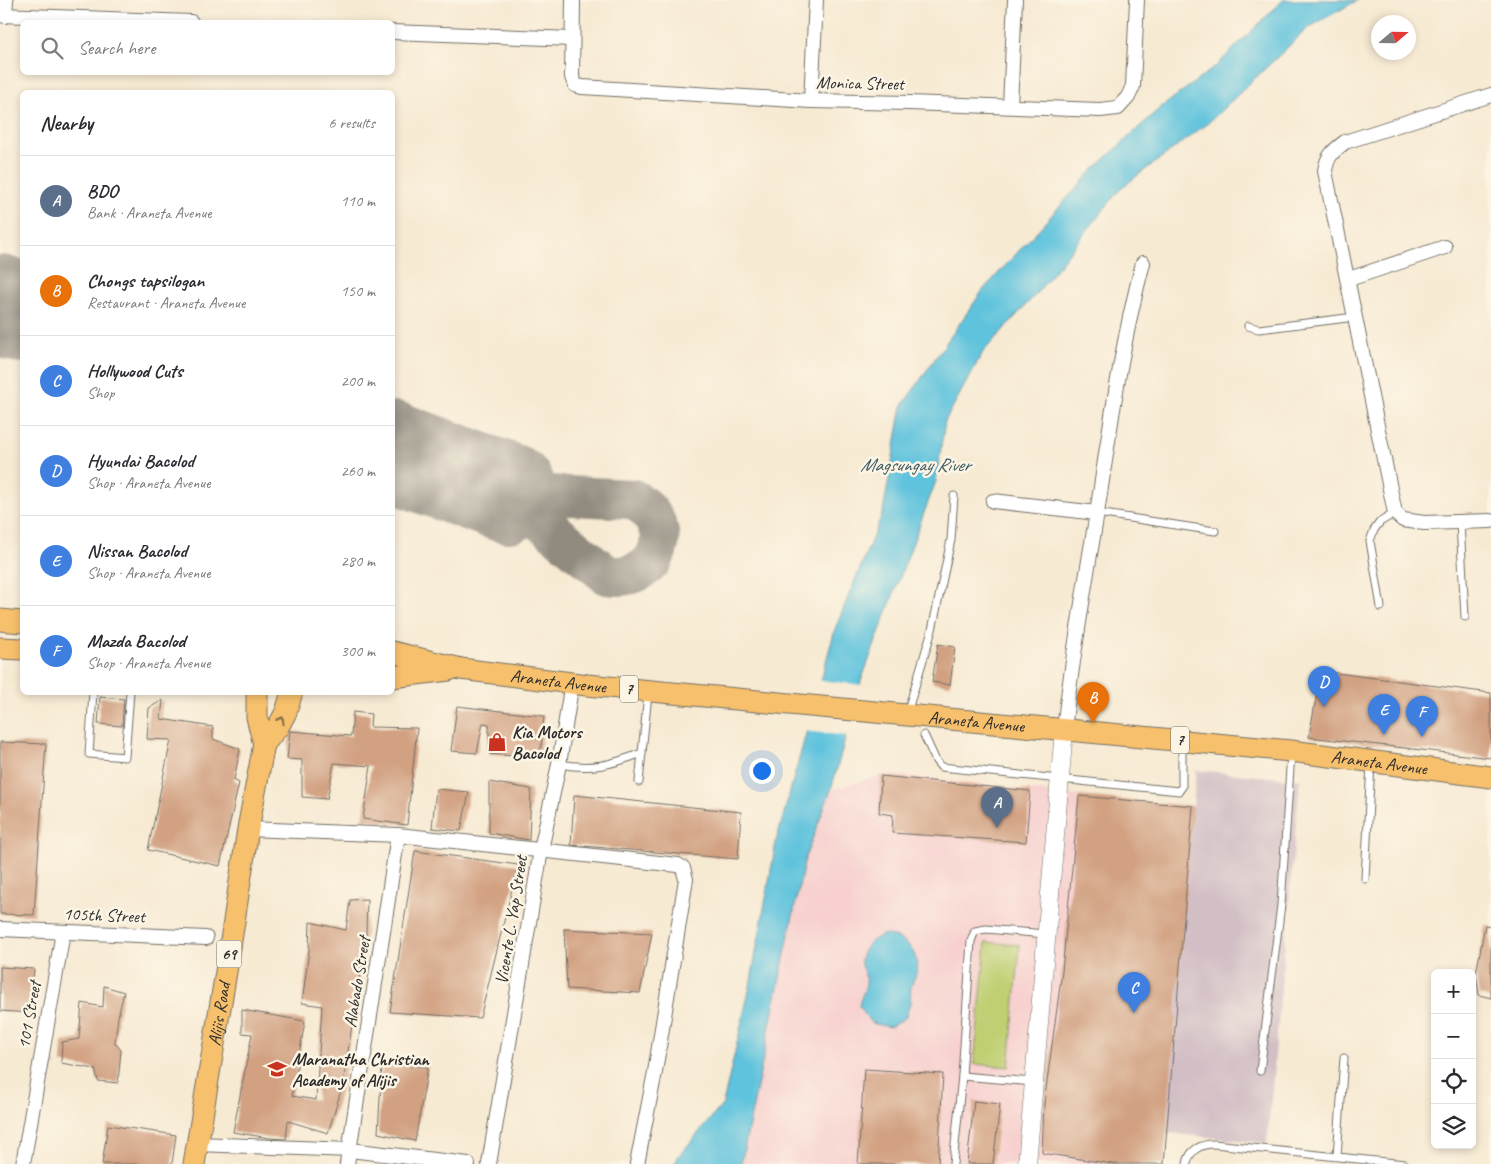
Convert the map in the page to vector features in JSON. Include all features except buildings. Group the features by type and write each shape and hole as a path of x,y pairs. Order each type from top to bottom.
{"main road":[{"path":"0,620 20,622"},
{"path":"0,648 20,649"},
{"name":"Araneta Avenue","path":"395,653 462,669 648,691 1291,751 1491,777"},
{"name":"Araneta Avenue","path":"395,677 462,669"},
{"name":"Alijis Road","path":"195,1154 248,829 264,744 257,717 257,695"},
{"name":"Alijis Road","path":"264,744 278,727 286,712 291,695"}],"street":[{"path":"6,0 3,15 137,20"},
{"path":"395,32 572,39 573,0"},
{"path":"812,101 816,0"},
{"path":"1010,106 1015,0"},
{"name":"Monica Street","path":"572,39 572,77 575,84 582,87 812,101 1010,106 1077,110 1118,108 1128,97 1133,86 1137,0"},
{"path":"1491,95 1344,142 1332,151 1327,160 1325,171 1395,513 1403,520 1424,523 1491,521"},
{"path":"1348,279 1445,247"},
{"path":"1027,1164 1059,779 1070,681 1125,334 1143,263"},
{"path":"993,501 1096,513"},
{"name":"Vicente L. Yap Street","path":"489,1164 572,682"},
{"path":"248,829 398,836 678,865 683,868 686,880 655,1072 637,1164"},
{"name":"Alabado Street","path":"348,1164 398,836"},
{"name":"105th Street","path":"0,929 206,938"},
{"name":"101 Street","path":"23,1164 63,932"},
{"path":"195,1154 350,1150 468,1164"}],"lane":[{"path":"1248,326 1259,329 1356,316"},
{"path":"906,714 932,630 951,540 954,496"},
{"path":"1096,513 1216,531"},
{"path":"1381,607 1370,542 1374,530 1380,522 1395,513"},
{"path":"1460,521 1465,617"},
{"path":"639,782 648,691"},
{"path":"92,695 89,754 125,757 130,695"},
{"path":"924,735 936,761 941,766 1179,791 1182,787 1182,740"},
{"path":"1260,1070 1281,904 1291,751"},
{"path":"558,764 593,767 610,764 642,753"},
{"path":"1365,879 1371,761"},
{"path":"953,1164 962,1076 971,941 975,931 986,929 1046,934"},
{"path":"1338,1156 1344,1058"},
{"path":"962,1076 1034,1082"},
{"path":"1187,1164 1188,1158 1199,1147 1214,1144 1405,1164"}],"shaded area":[{"path":"1196,770 1300,780 1267,1143 1167,1133"},
{"path":"886,774 1079,796 1193,806 1164,1164 741,1164 805,858 831,790"}],"green space":[{"path":"986,942 1020,945 1009,1067 974,1064"}],"water":[{"name":"Magsungay River","path":"1283,0 1358,0 1308,28 1208,123 1121,188 1036,294 983,352 945,421 936,481 861,681 831,790 805,858 741,1164 675,1164 678,1157 723,1104 750,986 776,842 835,629 883,512 902,406 983,290 1093,170 1160,108 1215,67"},
{"path":"882,935 900,939 906,943 914,953 917,965 911,987 910,1005 905,1018 890,1027 871,1023 859,1006 866,982 861,965 862,955 870,943"}],"pier":[{"path":"818,680 862,685 848,736 804,731"}],"taxiway":[{"path":"507,493 633,499 648,510 656,523 659,537 658,550 651,562 640,571 625,575 607,575 507,493"}],"runway":[{"path":"0,305 20,312"},
{"path":"395,452 507,493"}],"place":[{"name":"Hyundai Bacolod","path":"1324,707"},
{"name":"Chongs tapsilogan","path":"1093,723"},
{"name":"Nissan Bacolod","path":"1384,735"},
{"name":"Mazda Bacolod","path":"1422,737"},
{"name":"Kia Motors Bacolod","path":"497,742"},
{"name":"BDO","path":"997,828"},
{"name":"Hollywood Cuts","path":"1134,1013"},
{"name":"Maranatha Christian Academy of Alijis","path":"277,1069"}]}
